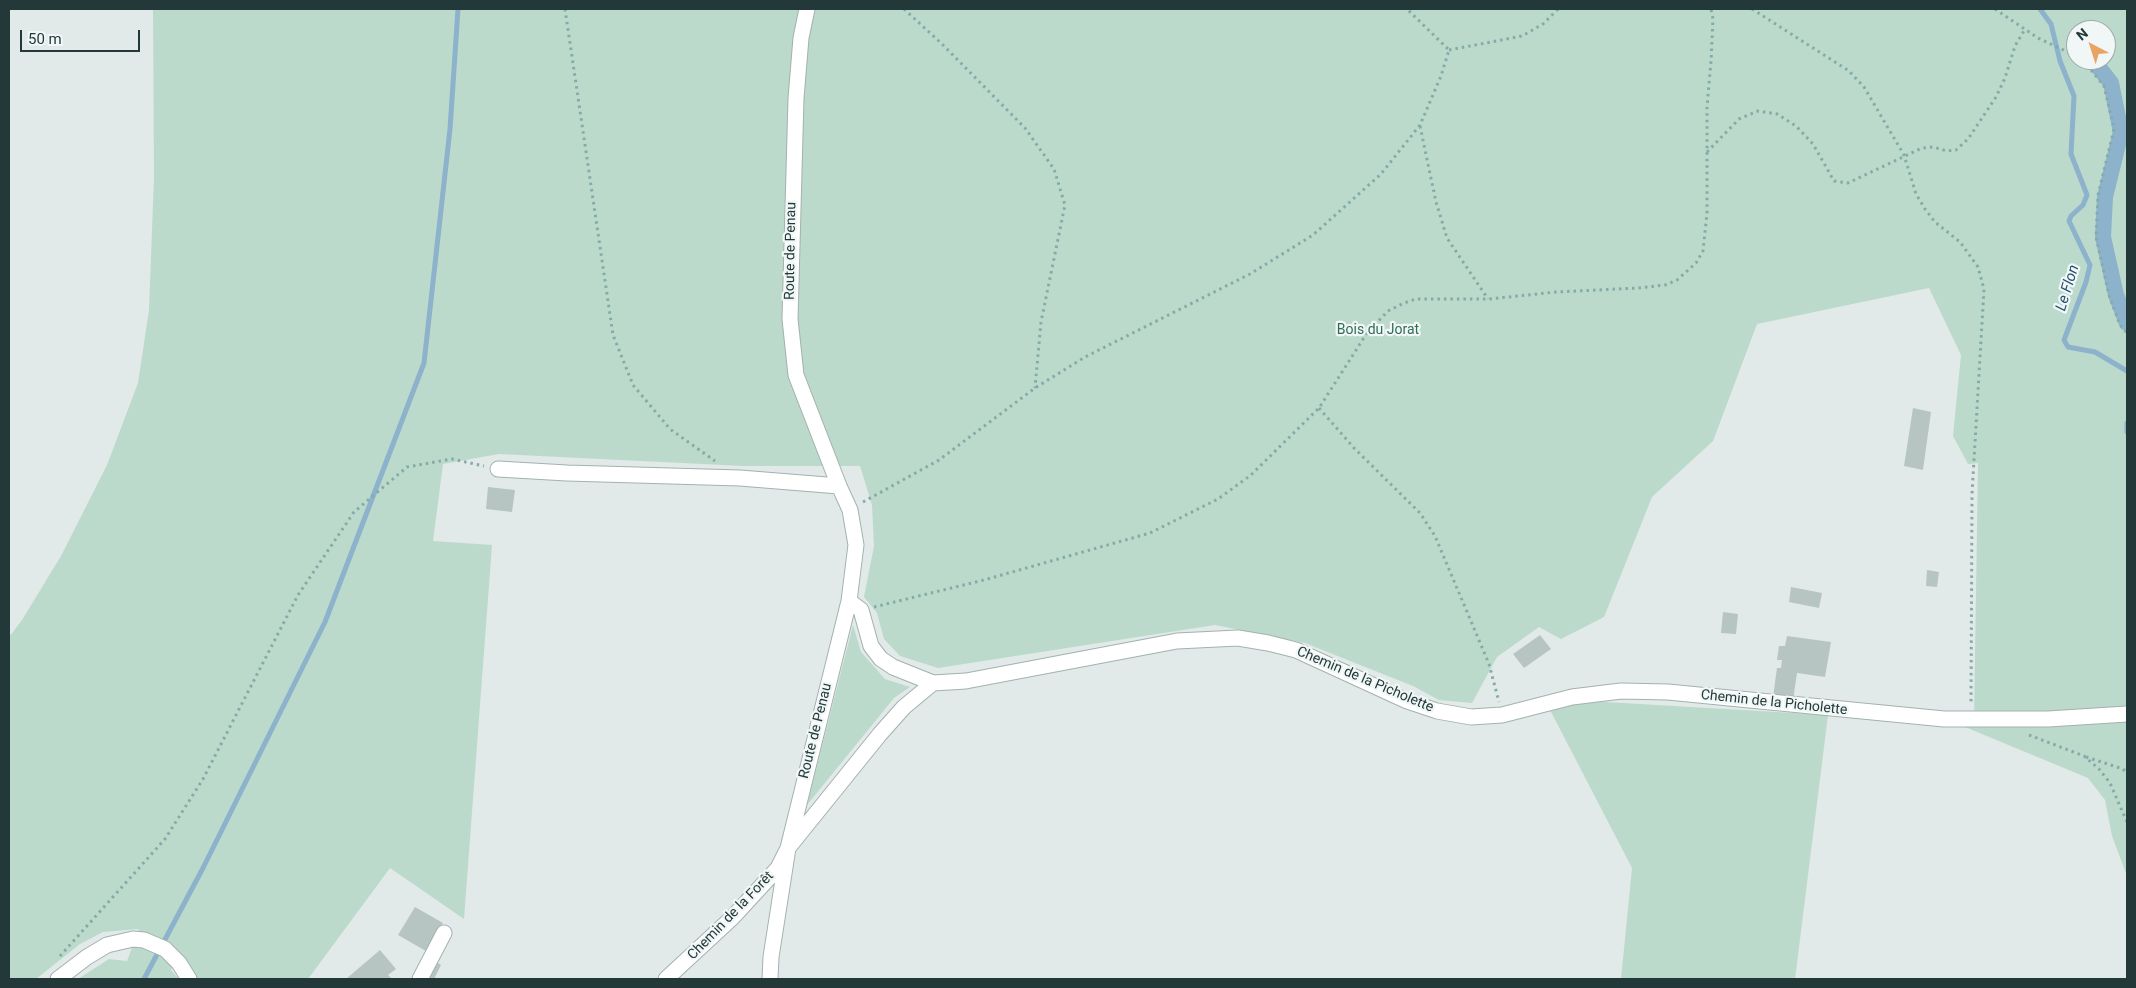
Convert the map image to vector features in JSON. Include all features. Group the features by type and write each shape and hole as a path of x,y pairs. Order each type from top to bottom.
{"street":[{"name":"Route de Penau","path":"770,979 771,958 788,848 855,605 856,545 850,510 796,375 790,319 796,98 801,38 806,9"},
{"path":"498,469 740,478 839,486"},
{"path":"788,848 898,714 933,684 893,667 881,658 872,646 855,605"},
{"name":"Chemin de la Picholette","path":"933,684 966,681 1177,641 1238,638 1268,642 1296,650 1408,701 1437,711 1471,717 1502,715 1572,697 1621,691 1668,692 1866,712 1971,720 2048,719 2127,714"},
{"name":"Chemin de la Forêt","path":"666,979 734,918 778,868 788,848"},
{"path":"420,979 444,933"},
{"path":"58,979 87,957 107,945 133,939 155,943 174,957 190,979"}],"path":[{"path":"565,9 613,335 633,385 670,429 740,478"},
{"path":"904,9 942,44 1025,128 1054,169 1065,205 1041,322 1035,388"},
{"path":"1407,9 1449,50"},
{"path":"1449,50 1522,36 1543,24 1558,9"},
{"path":"855,605 984,580 1150,533 1218,499 1251,475 1319,408 1368,332 1388,311 1404,302 1416,299 1489,299 1556,292 1638,288 1664,285 1677,280 1688,272 1703,251 1707,213 1707,107 1712,61 1713,20 1711,9"},
{"path":"1752,9 1849,71 1864,87 1904,156 1916,194 1935,222 1960,242 1978,267 1984,289 1972,494 1971,720"},
{"path":"1995,9 2038,38 2066,50"},
{"path":"1706,152 1740,119 1758,111 1777,114 1796,126 1812,144 1834,181 1848,183 1922,148 1933,147 1947,151 1956,150 1968,139 1996,98 2005,78 2015,46 2025,29"},
{"path":"850,510 939,460 1035,388 1085,357 1250,274 1312,235 1381,174 1420,125 1441,76 1449,50"},
{"path":"2092,70 2104,86 2114,129 2098,195 2096,237 2108,296 2120,325 2127,332"},
{"path":"1420,125 1436,202 1447,238 1489,299"},
{"path":"1319,408 1354,448 1420,513 1435,536 1489,664 1502,715"},
{"path":"60,957 165,839 202,779 298,595 354,512 407,467 452,459 498,469"},
{"path":"2028,735 2123,769 2127,773"},
{"path":"2084,756 2099,769 2110,784 2127,822"}],"green space":[{"name":"Bois du Jorat","path":"153,9 2127,9 2127,876 2112,836 2105,800 2088,778 1953,722 1974,722 1978,463 1968,464 1953,436 1961,355 1929,288 1757,324 1713,441 1652,497 1604,617 1561,639 1539,627 1497,657 1472,703 1439,700 1413,686 1305,643 1215,625 938,668 900,656 884,639 877,613 864,597 874,546 872,505 860,466 743,466 499,454 443,464 433,541 492,545 464,919 390,868 308,979 197,979 193,971 180,956 171,970 179,979 78,979 109,959 127,961 139,929 103,932 80,944 36,979 9,979 9,637 22,620 61,556 107,465 138,383 149,310 154,177"},
{"path":"853,625 861,652 885,679 910,687 894,698 807,805"},
{"path":"1571,700 1828,715 1795,979 1621,979 1632,868 1549,708"}],"building":[{"path":"1913,408 1931,412 1923,470 1904,466"},
{"path":"488,487 515,490 512,512 486,509"},
{"path":"1927,570 1939,572 1937,587 1926,586"},
{"path":"1791,587 1822,593 1819,608 1789,602"},
{"path":"1723,612 1738,614 1736,634 1721,633"},
{"path":"1540,635 1551,649 1524,668 1513,654"},
{"path":"1787,636 1831,642 1825,677 1797,673 1793,700 1773,697 1777,668 1781,668 1782,660 1777,660 1779,646 1785,646"},
{"path":"415,907 443,923 426,951 398,935"},
{"path":"380,950 396,969 388,975 392,979 346,979"},
{"path":"435,961 441,965 434,979 425,979"}],"waterway":[{"path":"144,979 203,868 325,622 424,363 450,129 458,9"},
{"name":"Le Flon","path":"2040,9 2051,24 2060,61 2074,96 2071,154 2087,195 2083,205 2071,216 2069,221 2090,265 2086,282 2064,340 2068,347 2095,352 2127,371"},
{"path":"2101,70 2111,83 2121,132 2105,197 2103,237 2116,295 2127,323"},
{"name":"Le Flon","path":"2127,423 2127,432"}]}
